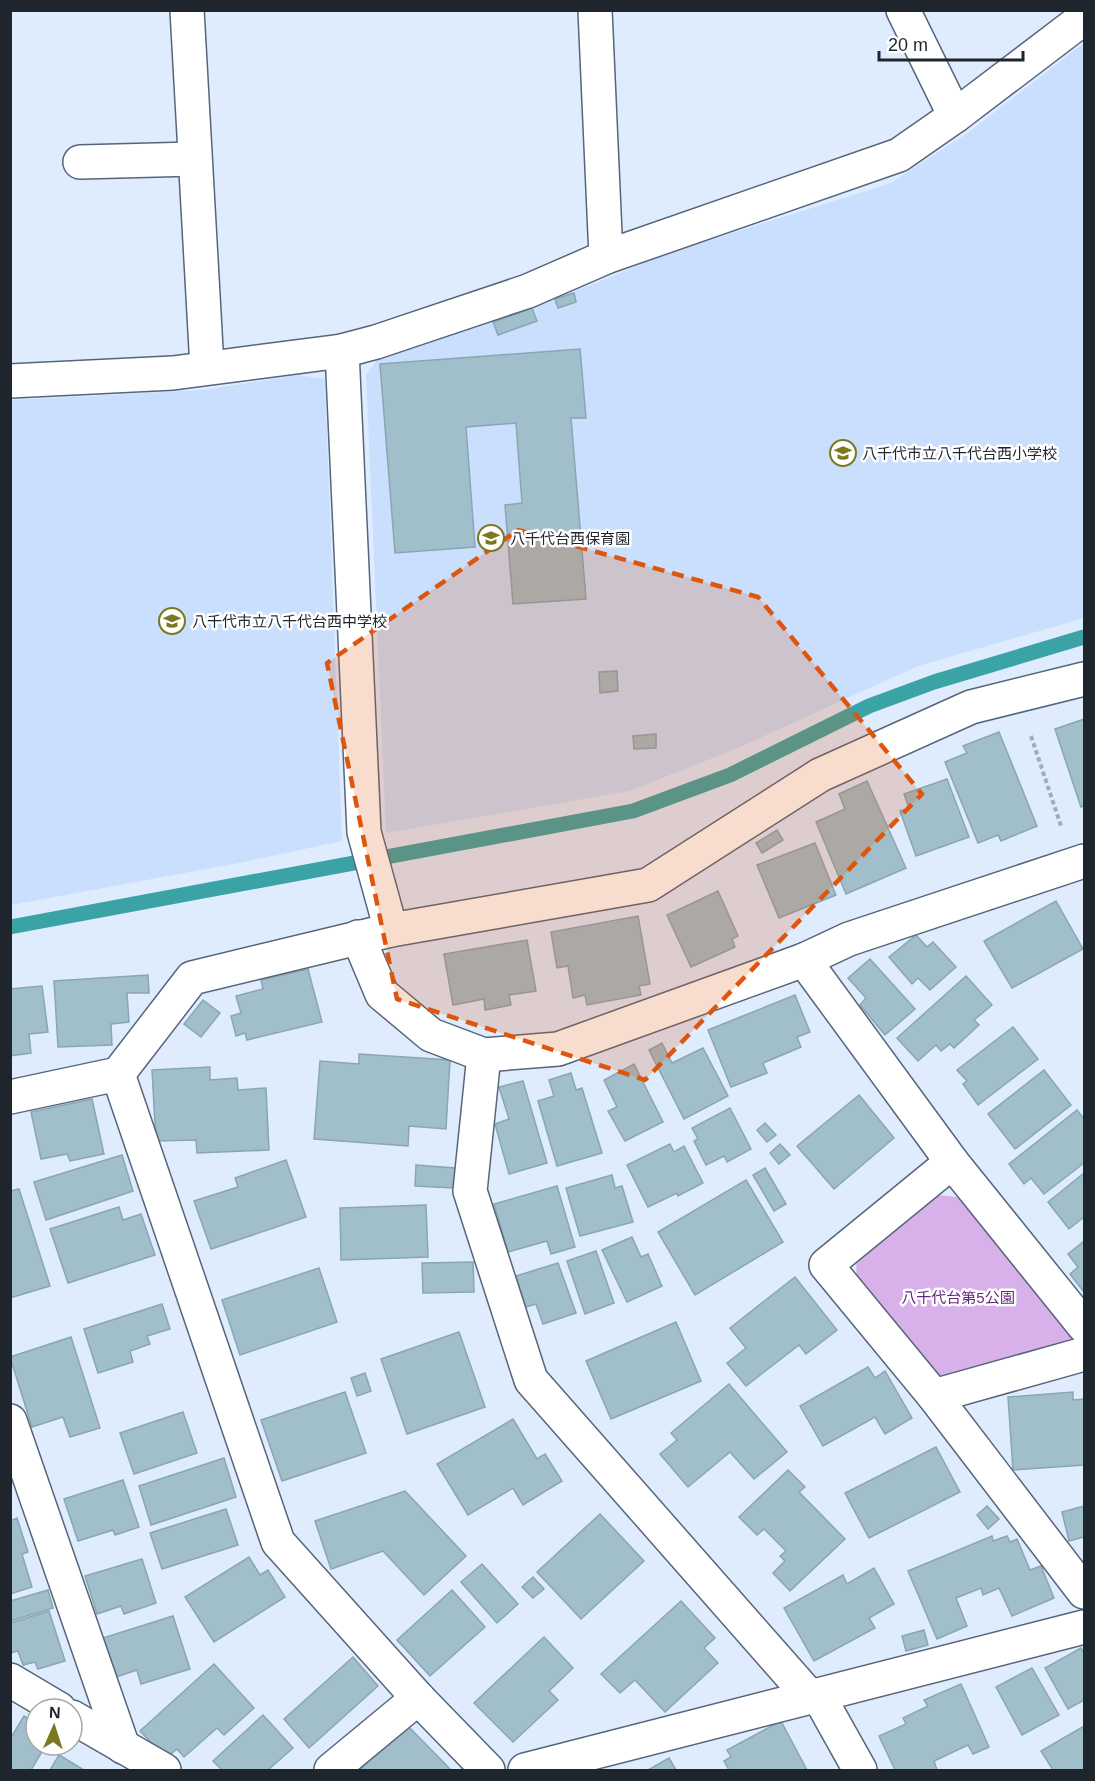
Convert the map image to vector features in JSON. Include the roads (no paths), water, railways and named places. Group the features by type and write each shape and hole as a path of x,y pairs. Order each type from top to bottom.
{"street":[{"path":"187,10 207,367"},
{"path":"596,10 606,257"},
{"path":"903,10 955,116"},
{"path":"10,381 173,373 342,351 376,342 528,291 606,257 899,155 955,116 1084,18"},
{"path":"80,162 194,159"},
{"path":"342,351 364,832 391,930"},
{"path":"10,1097 118,1074 192,978 391,930 648,885 820,775 970,707 1084,679"},
{"path":"358,937 382,994 431,1035 484,1055 558,1049 804,960 849,939 1081,869"},
{"path":"804,960 952,1161 1084,1326"},
{"path":"484,1055 470,1191 531,1380 814,1696 860,1770"},
{"path":"118,1074 278,1542 418,1698 488,1770"},
{"path":"952,1161 826,1265 934,1396 1084,1592"},
{"path":"934,1396 1084,1354"},
{"path":"10,1421 123,1747"},
{"path":"525,1770 1084,1627"},
{"path":"10,1680 39,1697"},
{"path":"331,1770 418,1698"},
{"path":"84,1724 164,1770"}],"waterway":[{"path":"10,927 633,811 730,775 869,706 934,682 1084,637"}],"place":[{"name":"八千代市立八千代台西小学校","path":"843,453"},
{"name":"八千代台西保育園","path":"491,538"},
{"name":"八千代市立八千代台西中学校","path":"172,621"}],"park label":[{"name":"八千代台第5公園","path":"958,1297"}]}
